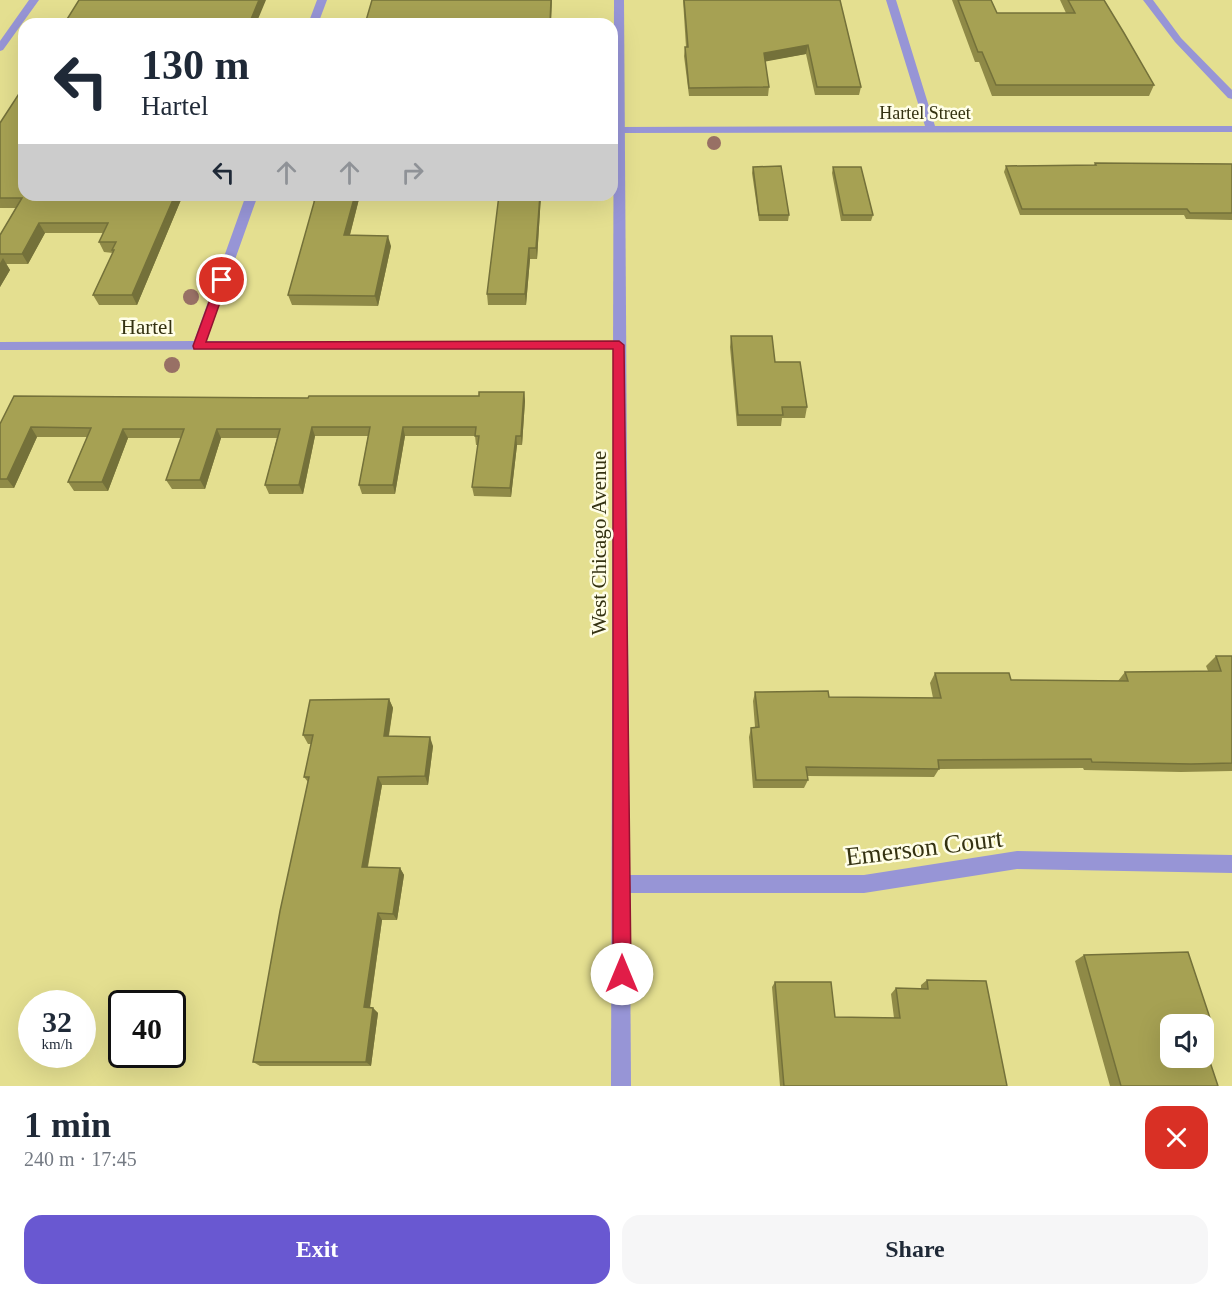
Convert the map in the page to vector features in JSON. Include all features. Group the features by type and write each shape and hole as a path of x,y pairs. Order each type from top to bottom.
{"street":[{"path":"21,18 34,0"},
{"path":"315,18 322,0"},
{"name":"West Chicago Avenue","path":"619,0 621,1086"},
{"path":"891,0 931,129"},
{"path":"1148,0 1178,40 1232,96"},
{"path":"0,48 18,23"},
{"name":"Hartel Street","path":"619,130 1232,129"},
{"path":"198,346 250,201"},
{"name":"Hartel","path":"0,346 619,345"},
{"name":"Emerson Court","path":"622,884 864,884 1017,860 1232,864"}],"building":[{"path":"79,0 259,0 252,18 68,18"},
{"path":"372,0 551,0 550,18 367,18"},
{"path":"684,0 840,0 861,87 817,87 808,45 764,53 769,87 689,88"},
{"path":"958,0 991,0 997,13 1075,13 1068,0 1104,0 1154,85 996,85 982,52 978,52"},
{"path":"18,95 18,198 0,198 0,123"},
{"path":"1095,163 1232,164 1232,213 1190,213 1187,209 1022,209 1006,166 1096,165"},
{"path":"781,166 789,215 759,215 753,167"},
{"path":"833,167 861,167 873,215 843,215"},
{"path":"20,201 172,201 132,295 93,295 116,242 99,242 108,223 39,223 22,254 0,254 0,235"},
{"path":"314,201 353,201 344,235 388,236 375,296 288,295"},
{"path":"498,201 540,201 536,248 529,248 525,294 487,294"},
{"path":"731,336 772,336 775,362 800,362 807,407 782,407 783,415 738,415"},
{"path":"479,392 524,392 521,436 516,436 510,488 472,487 479,436 475,436 476,427 403,427 393,485 359,485 370,427 312,427 299,485 265,485 280,429 217,429 200,480 166,480 184,429 123,429 102,482 68,482 91,428 31,427 7,479 0,479 0,424 14,396 308,398 309,396 479,396"},
{"path":"1216,656 1232,656 1232,763 1092,762 1091,759 938,760 939,769 806,767 808,780 756,780 751,728 759,727 755,692 828,691 829,697 941,698 935,673 1009,673 1011,680 1128,681 1125,672 1221,671"},
{"path":"389,699 384,736 430,737 425,776 378,777 362,867 400,868 393,914 378,913 364,1007 373,1008 366,1062 253,1062 280,911 309,777 304,777 313,735 303,735 310,700"},
{"path":"1188,952 1209,1014 1160,1014 1160,1068 1212,1068 1218,1086 1121,1086 1084,955"},
{"path":"927,980 986,981 1007,1086 784,1086 775,982 831,982 835,1017 900,1018 896,988 928,989"}],"route":[{"path":"222,280 198,346 619,345 622,974"}]}
